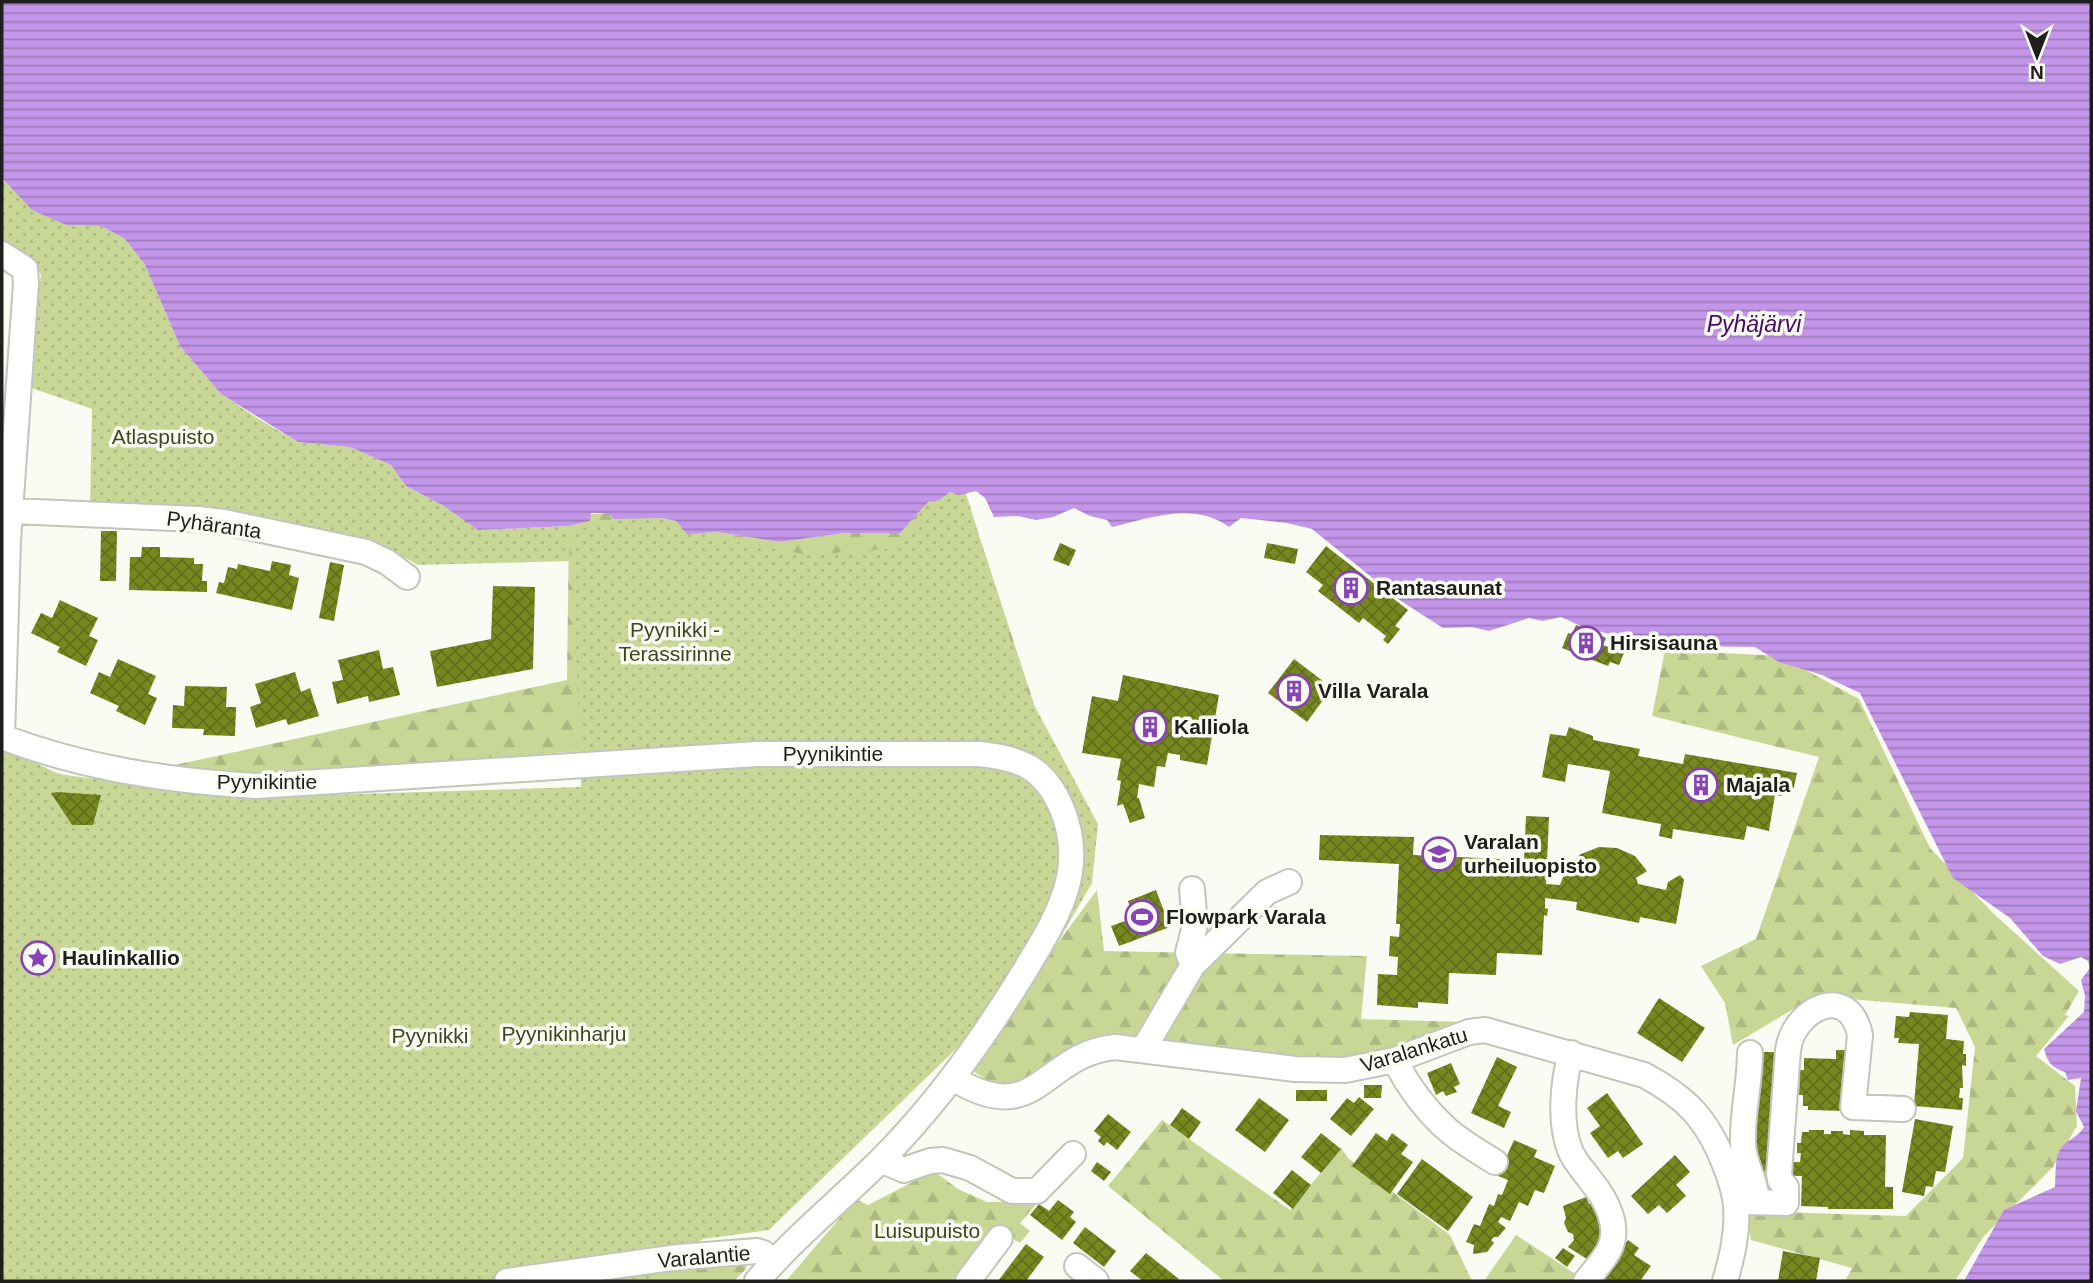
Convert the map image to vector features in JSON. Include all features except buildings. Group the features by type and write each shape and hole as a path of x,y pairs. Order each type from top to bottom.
{"street":[{"path":"2,254 25,269 26,284 8,541 2,737"},
{"name":"Pyhäranta","path":"12,511 224,522 366,552 387,562 407,577"},
{"name":"Pyynikintie","path":"2,737 105,768 186,781 256,786 757,754 979,754 1017,760 1045,781 1061,807 1072,843 1070,878 1052,925 1000,1011 953,1078 881,1160 774,1261 757,1281"},
{"path":"1143,1050 1193,965 1267,892 1289,882"},
{"path":"1192,889 1195,925 1188,953 1193,965"},
{"path":"1746,1204 1786,1203 1786,1187 1779,1174 1788,1050 1790,1037 1808,1013 1818,1008 1836,1006 1852,1015 1857,1024 1860,1035 1853,1107 1903,1109"},
{"name":"Varalankatu","path":"953,1078 974,1091 998,1098 1012,1098 1024,1094 1085,1055 1102,1048 1115,1047 1320,1071 1369,1067 1469,1032 1485,1030 1644,1075 1668,1087 1692,1109 1708,1127 1730,1178 1746,1204 1725,1281"},
{"path":"1746,1204 1757,1190 1747,1167 1743,1144 1745,1090 1750,1074 1750,1053"},
{"path":"1571,1054 1563,1092 1569,1148 1602,1194 1613,1227 1609,1250 1587,1281"},
{"path":"1395,1060 1402,1074 1437,1119 1450,1132 1494,1162"},
{"path":"881,1160 904,1170 930,1161 943,1160 970,1168 1012,1191 1037,1191 1073,1154"},
{"path":"968,1281 1000,1238"},
{"name":"Varalantie","path":"507,1281 678,1257 757,1251 774,1261"}],"green space":[{"name":"Atlaspuisto","path":"2,178 33,210 66,225 101,226 125,239 145,265 180,346 221,394 298,442 350,447 391,465 406,486 442,505 478,530 569,526 570,561 418,565 377,542 229,512 90,507 92,409 26,386 41,274 2,247"},
{"name":"Pyynikinharju","path":"965,490 1025,688 1098,824 1092,883 1047,961 769,1230 703,1239 651,1281 2,1281 2,747 59,774 232,798 581,787 572,531 649,514 727,540 809,555 900,548 931,493"},
{"name":"Pyynikki - Terassirinne","path":"965,492 1034,704 674,749 566,752 283,776 161,768 567,680 569,526 590,521 590,514 607,513 639,519 661,518 676,521 687,534 717,532 779,542 845,533 900,532 928,502"},
{"path":"1665,650 1780,656 1859,699 1930,848 1994,914 2079,991 2065,1015 2069,1016 2036,1056 2075,1086 2077,1126 2053,1167 1984,1236 1955,1281 1845,1281 1852,1268 1751,1240 1745,1211 1906,1216 1963,1158 1975,1047 1956,1008 1815,996 1733,1045 1725,1003 1701,966 1756,939 1819,757 1652,716"},
{"path":"1097,890 1104,951 1367,956 1361,1019 1465,1022 1365,1056 1314,1057 1129,1039 1023,1085 1003,1087 988,1081 973,1071 1051,952"},
{"path":"1162,1120 1290,1210 1341,1148 1349,1159 1450,1235 1472,1281 1224,1281 1108,1186"},
{"name":"Luisupuisto","path":"934,1171 958,1189 987,1202 1039,1201 1020,1223 1030,1231 1020,1243 992,1228 952,1281 786,1281 856,1199 868,1205"},
{"path":"1516,1235 1580,1277 1577,1281 1484,1281"},
{"path":"742,1260 747,1268 734,1281 552,1281"}],"water":[{"name":"Pyhäjärvi","path":"2,2 2091,2 2091,1281 1964,1281 2004,1210 2055,1187 2059,1151 2084,1127 2076,1111 2081,1078 2068,1080 2065,1072 2051,1064 2044,1049 2084,1012 2085,996 2081,980 2090,968 2088,961 2081,957 2060,964 2043,956 2010,918 1953,878 1860,693 1822,675 1779,662 1755,647 1685,646 1617,636 1583,627 1561,617 1542,621 1529,618 1489,631 1471,627 1443,628 1401,601 1312,529 1287,523 1241,518 1229,527 1215,519 1187,513 1156,516 1112,527 1107,520 1074,508 1053,517 1036,520 1018,516 994,517 985,498 976,491 959,495 950,492 939,500 928,502 900,533 845,533 779,542 717,532 687,534 676,521 661,518 614,519 607,513 591,513 590,521 569,526 478,530 442,505 406,486 391,465 350,447 298,442 221,394 180,346 145,265 125,239 101,226 66,225 32,210 2,178"}],"place":[{"name":"Rantasaunat","path":"1351,588"},
{"name":"Hirsisauna","path":"1586,643"},
{"name":"Villa Varala","path":"1294,691"},
{"name":"Kalliola","path":"1150,727"},
{"name":"Majala","path":"1701,785"},
{"name":"Varalan urheiluopisto","path":"1439,854"},
{"name":"Flowpark Varala","path":"1142,917"},
{"name":"Haulinkallio","path":"38,958"}],"park label":[{"name":"Pyynikki","path":"430,1036"}]}
